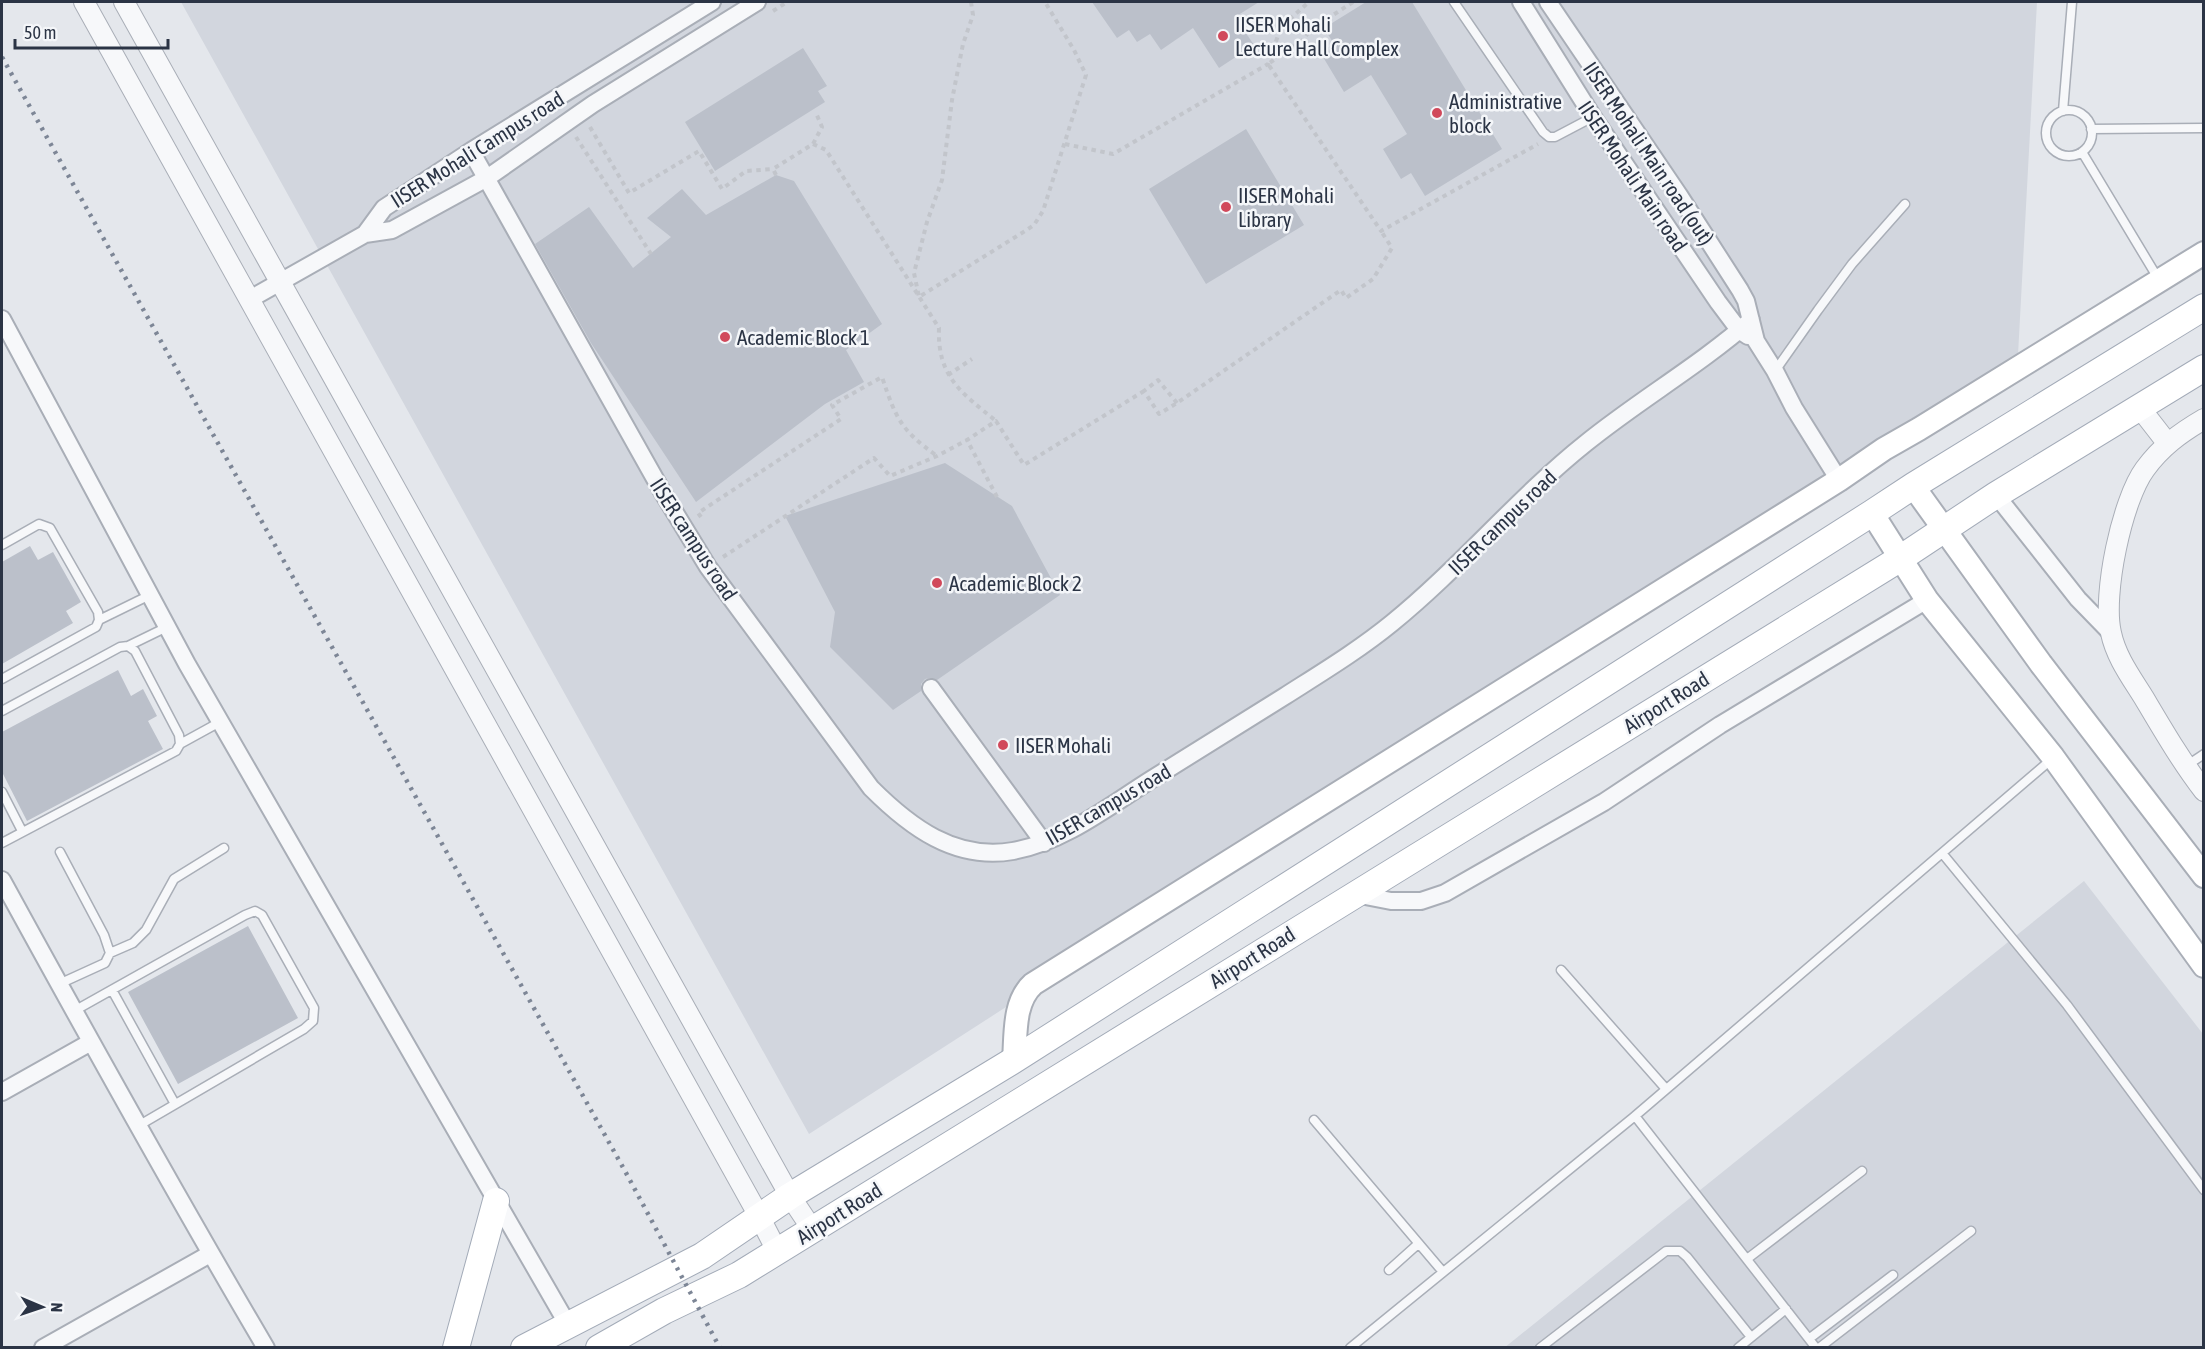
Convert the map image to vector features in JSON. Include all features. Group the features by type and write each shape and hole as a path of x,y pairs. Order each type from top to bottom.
{"main road":[{"path":"1014,1060 1020,1002 1024,992 1033,984 1839,480 1884,449 2204,253"},
{"path":"524,1347 702,1256 790,1196 1014,1060 1912,486 2204,307"},
{"name":"Airport Road","path":"599,1347 664,1311 739,1275 1901,558 1996,495 2204,368"},
{"path":"1912,486 2041,664 2204,876"},
{"path":"1872,513 1927,600 2053,757 2204,966"},
{"path":"456,1347 496,1201"}],"street":[{"path":"84,2 777,1251"},
{"path":"124,2 790,1196 812,1229"},
{"name":"IISER Mohali Campus road","path":"365,234 384,208 471,151 712,2"},
{"name":"IISER Mohali Main road","path":"1521,2 1593,117 1745,325 1776,372"},
{"name":"IISER Mohali Main road (out)","path":"1548,2 1692,214 1740,291 1746,302 1745,325"},
{"name":"IISER Mohali Campus road","path":"365,234 392,230 487,178 593,104 762,8"},
{"name":"IISER campus road","path":"471,151 663,493 708,567 871,788 897,813 932,838 971,851 1012,851 1044,843 1083,822 1347,656 1390,625 1429,592 1586,443 1745,325"},
{"path":"250,299 365,234"},
{"path":"2,319 220,722 568,1325"},
{"path":"1776,372 1794,408 1839,480"},
{"path":"2140,408 2168,444"},
{"path":"2204,419 2178,434 2168,444 2143,471 2128,500 2113,562 2108,610 2110,633 2121,660 2185,767 2204,790"},
{"path":"1996,495 2078,599 2110,633"},
{"path":"1355,893 1391,901 1421,901 1445,893 1604,802 1720,725 1927,600"},
{"path":"931,688 1044,843"},
{"path":"2,880 210,1254 266,1347"},
{"path":"2,1092 91,1042"},
{"path":"43,1347 210,1254"}],"lane":[{"path":"1454,2 1543,132 1549,137 1556,137 1593,117"},
{"path":"2063,111 2072,2"},
{"path":"2070,110 2084,116 2091,129 2090,142 2082,152 2068,156 2055,152 2050,146 2046,132 2051,119 2063,111 2070,110"},
{"path":"2091,129 2204,128"},
{"path":"2082,152 2159,281"},
{"path":"1776,372 1852,264 1905,204"},
{"path":"2,545 39,524 50,528 98,612 99,620 96,627 2,679"},
{"path":"99,620 150,595"},
{"path":"2,711 120,647 129,646 167,627"},
{"path":"129,646 135,651 179,735 180,744"},
{"path":"2,843 176,751 180,744 220,722"},
{"path":"2185,767 2204,754"},
{"path":"1350,1347 1635,1116 2053,757"},
{"path":"2,792 22,831"},
{"path":"59,984 105,963 110,953 133,943 146,930 174,879 224,848"},
{"path":"60,852 104,934 110,953"},
{"path":"1942,853 2067,1005 2204,1190"},
{"path":"74,1011 255,911 262,915 314,1008 313,1021 304,1029 138,1126"},
{"path":"1561,970 1666,1089"},
{"path":"112,990 175,1104"},
{"path":"1635,1116 1817,1347 1971,1231"},
{"path":"1314,1120 1443,1272"},
{"path":"1747,1259 1862,1171"},
{"path":"1389,1270 1418,1244"},
{"path":"1540,1347 1666,1251 1680,1251 1687,1257 1750,1337"},
{"path":"1810,1338 1893,1275"},
{"path":"1738,1347 1786,1310"}],"path":[{"path":"762,8 787,2"},
{"path":"919,297 914,273 927,222 942,180 954,88 963,44 973,15 971,2"},
{"path":"919,297 1034,225 1043,211 1086,75 1045,2"},
{"path":"1268,64 1281,27 1309,2"},
{"path":"1065,144 1113,154 1268,64 1303,40 1310,30 1353,2"},
{"path":"1144,391 1159,414 1341,290 1346,298 1373,279 1392,248 1268,64"},
{"path":"590,126 629,194 699,151 722,189 746,171 773,169 813,144 822,127 816,113"},
{"path":"600,120 575,136 651,254"},
{"path":"1381,231 1549,137"},
{"path":"813,144 826,150 939,328 939,347 948,375 956,386 996,422 1024,465 1158,380 1177,403"},
{"path":"773,169 776,175"},
{"path":"948,375 972,359"},
{"path":"704,522 698,513 841,419 832,405 882,377 899,422 916,441 938,456"},
{"path":"708,567 874,458 890,476 938,456 996,422"},
{"path":"967,440 997,497"},
{"path":"719,548 724,556"}],"shaded area":[{"name":"IISER Mohali","path":"181,2 2037,2 2018,355 809,1134"},
{"path":"2084,881 2203,1034 2203,1347 1504,1348"}],"building":[{"name":"IISER Mohali Lecture Hall Complex","path":"1092,2 1259,2 1235,17 1254,45 1219,68 1193,28 1161,50 1150,34 1137,42 1129,30 1117,38"},
{"name":"Administrative block","path":"1366,2 1412,2 1502,149 1425,196 1411,173 1401,179 1383,149 1407,134 1371,75 1344,92 1320,52 1334,44 1324,28"},
{"path":"803,48 827,86 818,91 825,102 715,171 685,122"},
{"name":"IISER Mohali Library","path":"1246,129 1304,225 1206,284 1149,189"},
{"name":"Academic Block 1","path":"776,175 794,181 882,324 846,350 864,382 825,404 696,502 591,343 535,244 589,207 633,268 671,237 647,218 682,189 706,215"},
{"name":"Academic Block 2","path":"945,463 1012,506 1060,595 937,680 925,679 921,684 921,691 893,710 830,647 835,612 785,516"},
{"path":"30,546 38,560 53,552 81,602 66,611 73,623 2,664 2,562"},
{"path":"118,670 131,696 143,689 157,716 148,721 163,749 27,821 2,772 2,732"},
{"path":"248,926 298,1018 178,1084 128,992"}],"railway":[{"path":"2,57 625,1171 720,1348"}],"place":[{"name":"IISER Mohali Lecture Hall Complex","path":"1223,36"},
{"name":"Administrative block","path":"1437,113"},
{"name":"IISER Mohali Library","path":"1226,207"},
{"name":"Academic Block 1","path":"725,337"},
{"name":"Academic Block 2","path":"937,583"},
{"name":"IISER Mohali","path":"1003,745"}]}
